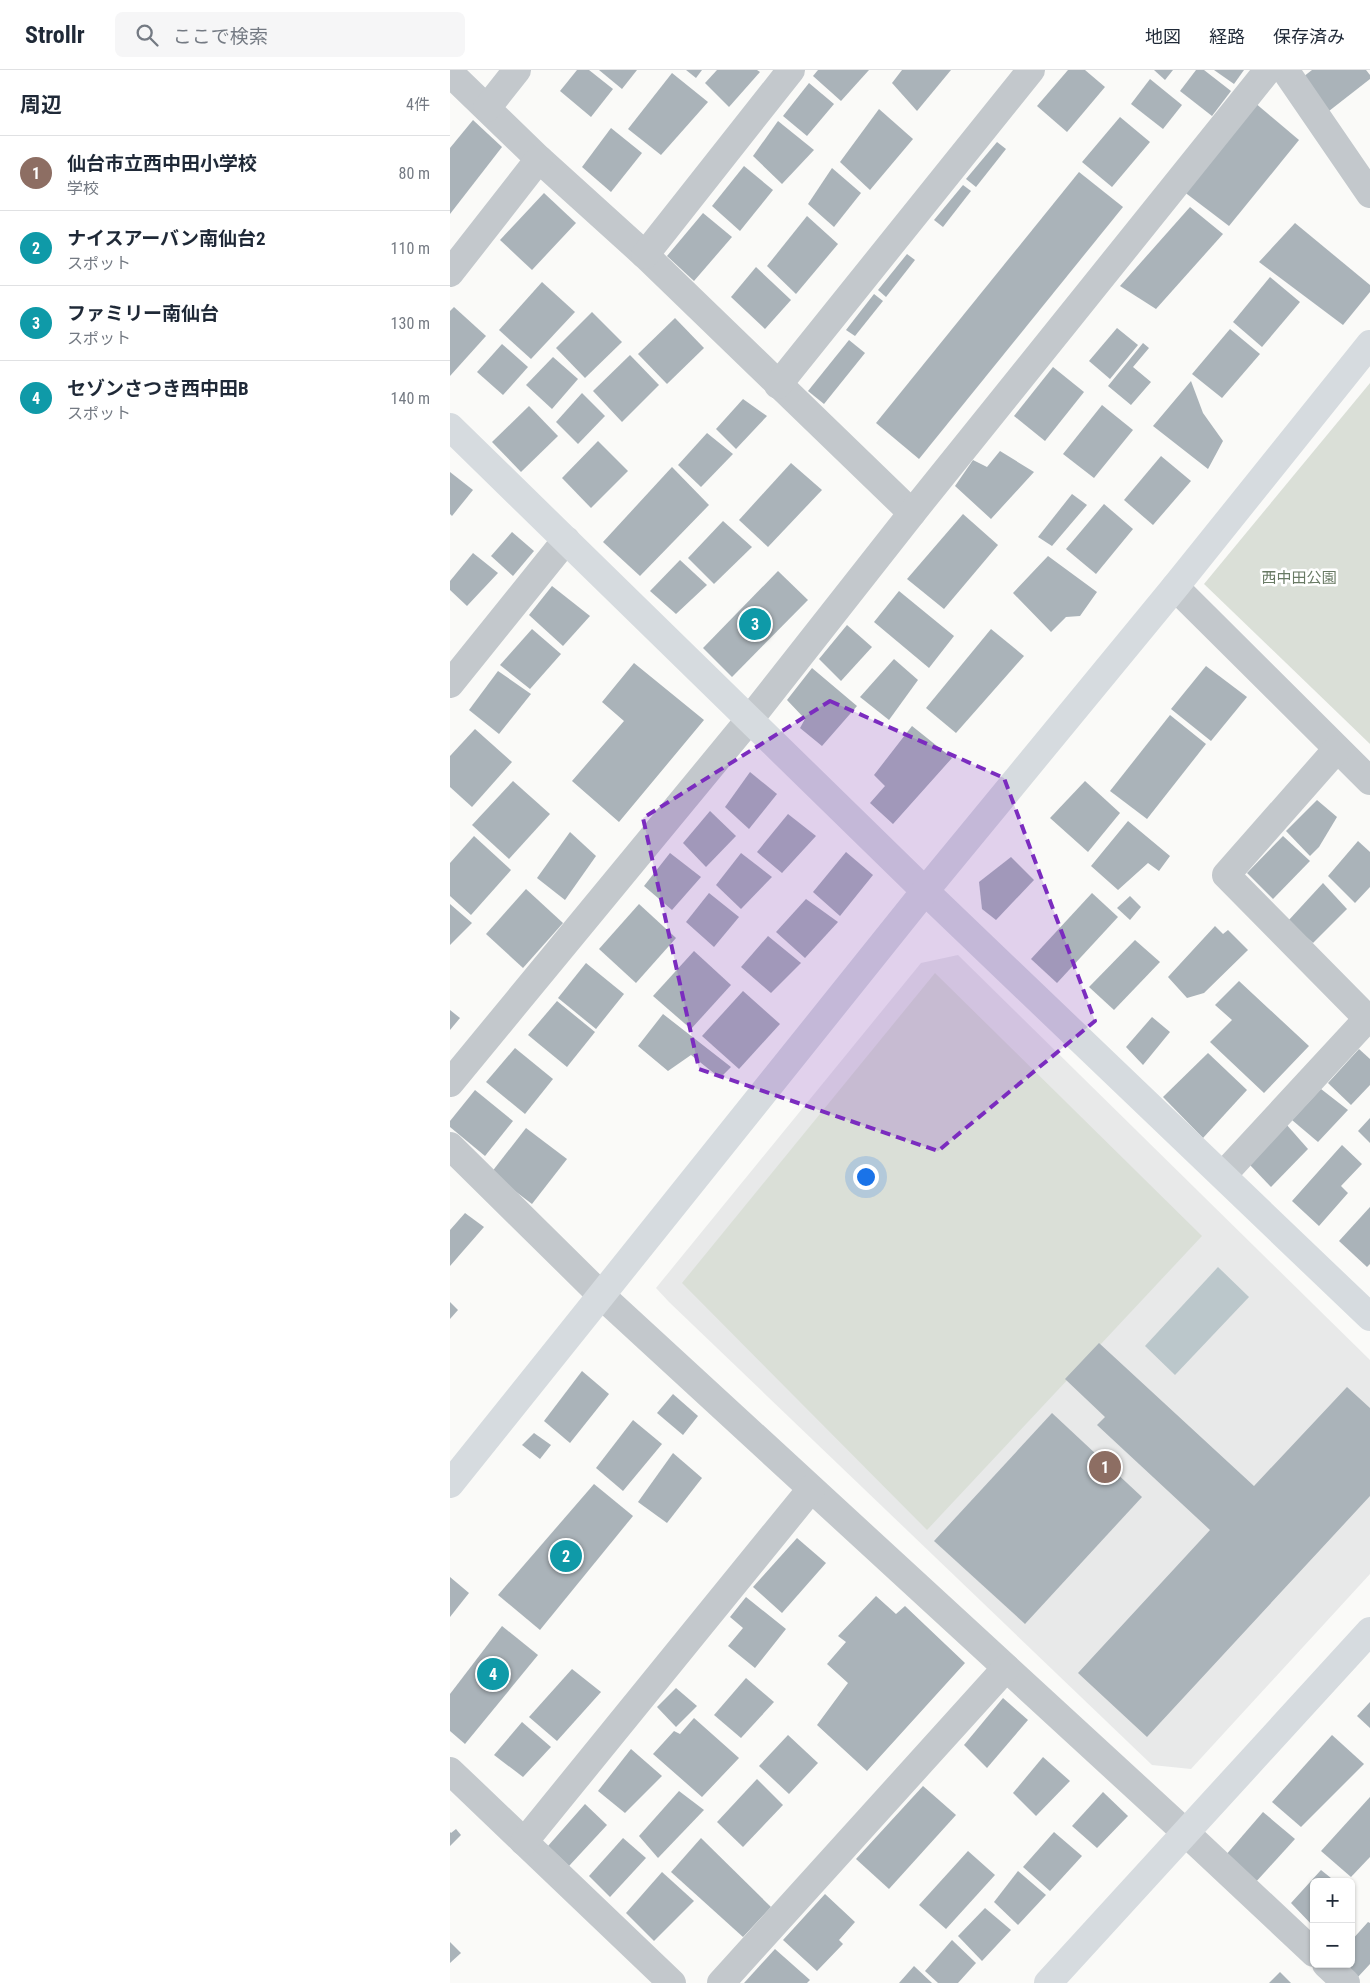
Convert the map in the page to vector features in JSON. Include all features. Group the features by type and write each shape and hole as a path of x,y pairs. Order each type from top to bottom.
{"street":[{"path":"487,108 517,70"},
{"path":"645,255 791,70"},
{"path":"778,385 1030,70"},
{"path":"450,1082 750,719 912,513 1268,70"},
{"path":"1285,70 1370,194"},
{"path":"450,73 539,159 645,255 912,513"},
{"path":"450,273 539,159"},
{"path":"450,1484 925,891 1175,587 1370,344"},
{"path":"450,427 925,891 1370,1317"},
{"path":"450,684 566,540"},
{"path":"1175,587 1370,781"},
{"path":"1223,1175 1369,1018 1226,875 1337,749"},
{"path":"450,1146 602,1296 1310,1949"},
{"path":"524,1842 811,1490"},
{"path":"1048,1983 1370,1631"},
{"path":"721,1983 1006,1668"},
{"path":"450,1771 672,1983"},
{"path":"1330,1968 1346,1983"}],"highlighted area":[{"path":"830,701 1004,778 1095,1021 938,1151 699,1069 643,818"}],"shaded area":[{"path":"958,955 1370,1360 1370,1574 1191,1769 1152,1765 656,1288 921,963"},
{"path":"1218,1267 1249,1297 1175,1375 1145,1346"}],"green space":[{"name":"西中田公園","path":"1370,383 1370,744 1204,584"},
{"path":"935,973 1202,1236 927,1530 682,1283"}],"building":[{"path":"577,70 589,70 613,89 591,117 560,91"},
{"path":"599,70 637,70 622,89"},
{"path":"686,70 702,70 696,78"},
{"path":"717,70 757,70 760,72 729,107 705,83"},
{"path":"818,70 869,70 841,101 813,76"},
{"path":"902,70 951,70 917,111 892,83"},
{"path":"1068,70 1085,70 1105,87 1067,132 1037,106"},
{"path":"1154,70 1173,70 1165,80"},
{"path":"1196,70 1204,70 1231,91 1212,116 1180,91"},
{"path":"1214,70 1244,70 1234,84"},
{"path":"1312,70 1366,70 1370,75 1370,79 1329,111 1303,77"},
{"path":"672,73 708,102 661,155 628,129"},
{"path":"1150,79 1182,105 1163,129 1131,104"},
{"path":"809,83 834,104 807,136 783,116"},
{"path":"1254,102 1299,140 1229,226 1183,191"},
{"path":"879,109 913,139 870,190 840,162"},
{"path":"1120,117 1150,142 1112,187 1082,162"},
{"path":"473,120 502,147 450,214 450,148"},
{"path":"778,121 814,150 782,184 753,156"},
{"path":"611,128 642,153 611,192 582,167"},
{"path":"997,142 1006,149 976,187 966,179"},
{"path":"744,166 773,190 740,231 712,206"},
{"path":"832,168 861,193 834,227 808,204"},
{"path":"1079,172 1123,207 919,459 876,423"},
{"path":"963,185 971,191 943,227 934,220"},
{"path":"544,193 576,223 532,270 500,240"},
{"path":"1190,207 1223,234 1156,309 1120,286"},
{"path":"703,213 732,237 694,281 667,256"},
{"path":"807,216 838,244 796,294 767,266"},
{"path":"1295,223 1370,285 1370,292 1343,325 1259,262"},
{"path":"907,254 915,260 886,297 878,290"},
{"path":"756,267 791,300 765,329 731,297"},
{"path":"1270,277 1300,302 1262,347 1233,322"},
{"path":"542,282 575,312 531,359 499,330"},
{"path":"874,294 883,301 855,336 846,330"},
{"path":"454,307 486,336 450,376 450,311"},
{"path":"592,312 622,342 585,378 556,348"},
{"path":"675,318 704,348 667,384 638,354"},
{"path":"1117,328 1138,345 1110,379 1089,361"},
{"path":"1230,329 1260,354 1222,398 1192,374"},
{"path":"849,340 865,353 824,404 808,391"},
{"path":"1143,343 1149,348 1133,367 1151,382 1131,405 1108,386"},
{"path":"502,344 528,367 503,395 477,372"},
{"path":"630,355 659,385 622,422 593,391"},
{"path":"553,357 578,379 552,409 526,385"},
{"path":"1053,367 1084,392 1045,441 1014,416"},
{"path":"1191,381 1203,413 1223,441 1208,469 1153,426"},
{"path":"582,393 605,416 578,444 556,422"},
{"path":"743,399 767,416 736,449 716,429"},
{"path":"1102,405 1133,430 1094,478 1063,454"},
{"path":"529,406 558,436 521,472 492,442"},
{"path":"707,433 733,454 701,487 678,465"},
{"path":"598,441 628,471 591,508 562,478"},
{"path":"1000,451 1034,472 991,519 955,486 973,460 987,467"},
{"path":"1161,456 1191,481 1153,525 1124,500"},
{"path":"791,463 822,490 768,547 739,520"},
{"path":"672,467 709,505 640,576 603,542"},
{"path":"450,472 473,490 452,516 450,514"},
{"path":"1072,494 1087,505 1052,546 1038,537"},
{"path":"1104,504 1133,529 1096,574 1066,549"},
{"path":"963,514 998,545 944,609 907,579"},
{"path":"723,521 752,547 714,584 688,558"},
{"path":"512,532 534,551 513,576 491,556"},
{"path":"473,553 498,573 467,606 450,590 450,581"},
{"path":"1048,556 1097,592 1080,616 1066,617 1051,632 1013,593"},
{"path":"680,560 707,585 676,614 650,591"},
{"path":"778,571 808,600 732,677 703,648"},
{"path":"552,586 590,616 563,646 529,615"},
{"path":"899,591 954,636 929,668 874,622"},
{"path":"847,625 872,647 841,681 819,659"},
{"path":"532,629 561,654 530,689 500,665"},
{"path":"991,629 1024,656 956,733 926,708"},
{"path":"894,659 918,680 889,720 860,697"},
{"path":"634,663 704,720 619,822 572,781 624,721 602,702"},
{"path":"1206,666 1247,697 1211,741 1171,709"},
{"path":"812,668 857,706 822,746 800,728 805,719 787,700"},
{"path":"498,671 531,694 499,734 469,710"},
{"path":"1170,715 1206,744 1147,819 1110,791"},
{"path":"912,726 952,758 893,824 870,803 885,786 874,775"},
{"path":"475,729 512,762 472,807 450,787 450,756"},
{"path":"750,772 777,794 749,829 725,807"},
{"path":"513,781 550,814 509,859 472,825"},
{"path":"1085,781 1120,813 1088,852 1050,818"},
{"path":"1317,800 1337,817 1319,847 1310,856 1286,831"},
{"path":"710,811 736,836 706,867 683,843"},
{"path":"788,814 816,836 782,873 757,852"},
{"path":"1128,821 1170,856 1159,871 1148,863 1118,890 1091,866"},
{"path":"570,832 596,856 565,900 537,878"},
{"path":"474,836 511,870 471,915 450,896 450,863"},
{"path":"1283,836 1310,861 1273,899 1247,873"},
{"path":"1358,841 1370,852 1370,887 1355,903 1328,876"},
{"path":"846,852 873,875 840,916 813,892"},
{"path":"670,853 701,877 672,910 644,886"},
{"path":"741,853 772,877 741,909 716,885"},
{"path":"1011,857 1034,880 996,920 982,909 979,882"},
{"path":"1323,883 1347,909 1313,943 1288,921"},
{"path":"526,889 563,923 523,968 486,934"},
{"path":"709,893 739,917 714,947 686,922"},
{"path":"1092,893 1118,917 1057,983 1031,959"},
{"path":"1130,896 1141,907 1130,920 1117,908"},
{"path":"806,899 838,922 805,958 776,932"},
{"path":"450,904 472,923 450,945"},
{"path":"639,904 676,938 636,983 599,949"},
{"path":"1215,926 1223,934 1228,930 1248,950 1204,993 1187,998 1168,977"},
{"path":"768,936 801,963 771,993 741,967"},
{"path":"1135,940 1160,962 1114,1010 1089,987"},
{"path":"694,951 731,985 691,1029 653,996"},
{"path":"586,963 624,994 596,1029 558,998"},
{"path":"1239,981 1309,1046 1264,1093 1210,1042 1232,1020 1215,1005"},
{"path":"743,991 780,1024 739,1069 702,1036"},
{"path":"557,1001 595,1032 567,1067 528,1035"},
{"path":"450,1010 460,1018 450,1030"},
{"path":"663,1014 731,1067 720,1078 691,1055 668,1071 638,1046"},
{"path":"1152,1017 1170,1032 1143,1065 1126,1047"},
{"path":"515,1048 553,1079 525,1114 486,1082"},
{"path":"1359,1049 1370,1059 1370,1085 1351,1105 1328,1083"},
{"path":"1208,1053 1247,1090 1203,1138 1163,1097"},
{"path":"1321,1089 1348,1110 1318,1142 1292,1120"},
{"path":"475,1090 513,1121 485,1156 450,1127 450,1121"},
{"path":"1370,1118 1370,1143 1358,1131"},
{"path":"1286,1124 1308,1149 1271,1187 1249,1164"},
{"path":"526,1128 567,1159 532,1204 491,1173"},
{"path":"1342,1145 1362,1164 1341,1186 1348,1193 1319,1226 1292,1201"},
{"path":"1370,1207 1370,1264 1367,1267 1339,1241"},
{"path":"465,1213 484,1227 450,1266 450,1230"},
{"path":"450,1302 458,1310 450,1319"},
{"path":"1099,1343 1254,1486 1347,1387 1370,1408 1370,1496 1147,1737 1078,1673 1210,1530 1097,1425 1105,1417 1065,1379"},
{"path":"582,1371 609,1394 570,1443 544,1421"},
{"path":"673,1394 698,1416 683,1435 657,1413"},
{"path":"1052,1413 1142,1497 1025,1624 934,1541"},
{"path":"633,1420 662,1444 623,1491 596,1468"},
{"path":"534,1433 551,1445 540,1459 522,1445"},
{"path":"673,1453 702,1478 667,1523 638,1502"},
{"path":"594,1484 633,1516 540,1630 498,1595"},
{"path":"797,1538 826,1563 782,1613 753,1587"},
{"path":"450,1577 469,1593 450,1617"},
{"path":"876,1596 896,1614 905,1606 965,1663 867,1771 817,1725 848,1683 827,1664 846,1642 838,1636"},
{"path":"746,1597 786,1629 755,1668 728,1646 743,1628 730,1617"},
{"path":"502,1626 538,1655 465,1744 450,1731 450,1694"},
{"path":"572,1669 601,1692 557,1741 529,1717"},
{"path":"746,1678 774,1702 741,1738 714,1715"},
{"path":"676,1688 697,1706 676,1727 657,1707"},
{"path":"1003,1698 1028,1720 987,1768 964,1745"},
{"path":"1370,1702 1370,1728 1357,1716"},
{"path":"694,1718 739,1758 702,1797 653,1754 674,1731 680,1734"},
{"path":"522,1722 551,1747 523,1777 494,1755"},
{"path":"788,1735 818,1763 789,1794 759,1766"},
{"path":"1332,1735 1364,1764 1301,1827 1272,1802"},
{"path":"631,1749 662,1776 625,1813 598,1791"},
{"path":"1043,1757 1070,1781 1036,1816 1013,1793"},
{"path":"757,1779 783,1805 743,1847 717,1822"},
{"path":"923,1786 956,1815 889,1889 856,1859"},
{"path":"679,1791 704,1810 658,1858 639,1836"},
{"path":"1103,1792 1128,1816 1097,1848 1072,1826"},
{"path":"1370,1797 1370,1857 1351,1877 1321,1851"},
{"path":"585,1804 607,1825 569,1866 548,1846"},
{"path":"1263,1812 1295,1839 1254,1884 1225,1856"},
{"path":"456,1829 461,1835 450,1846 450,1832"},
{"path":"1054,1832 1082,1856 1050,1891 1023,1867"},
{"path":"623,1838 646,1858 610,1897 589,1876"},
{"path":"701,1838 771,1907 743,1937 671,1872"},
{"path":"968,1851 995,1875 946,1929 919,1905"},
{"path":"1321,1870 1331,1878 1314,1878"},
{"path":"1018,1871 1046,1895 1018,1925 994,1902"},
{"path":"662,1872 694,1901 654,1941 626,1913"},
{"path":"1310,1882 1310,1923 1291,1903"},
{"path":"825,1894 855,1922 839,1940 843,1944 817,1971 783,1940"},
{"path":"985,1908 1011,1930 982,1961 958,1936"},
{"path":"1368,1922 1370,1923 1370,1964 1357,1978 1347,1968 1355,1968 1355,1937"},
{"path":"952,1940 976,1963 958,1983 938,1983 925,1971"},
{"path":"450,1942 461,1953 450,1963"},
{"path":"775,1949 810,1980 807,1983 744,1983"},
{"path":"914,1966 932,1983 899,1983"},
{"path":"1280,1972 1291,1983 1269,1983"}],"place":[{"name":"ファミリー南仙台","path":"755,624"},
{"name":"仙台市立西中田小学校","path":"1105,1467"},
{"name":"ナイスアーバン南仙台2","path":"566,1556"},
{"name":"セゾンさつき西中田B","path":"493,1674"}]}
